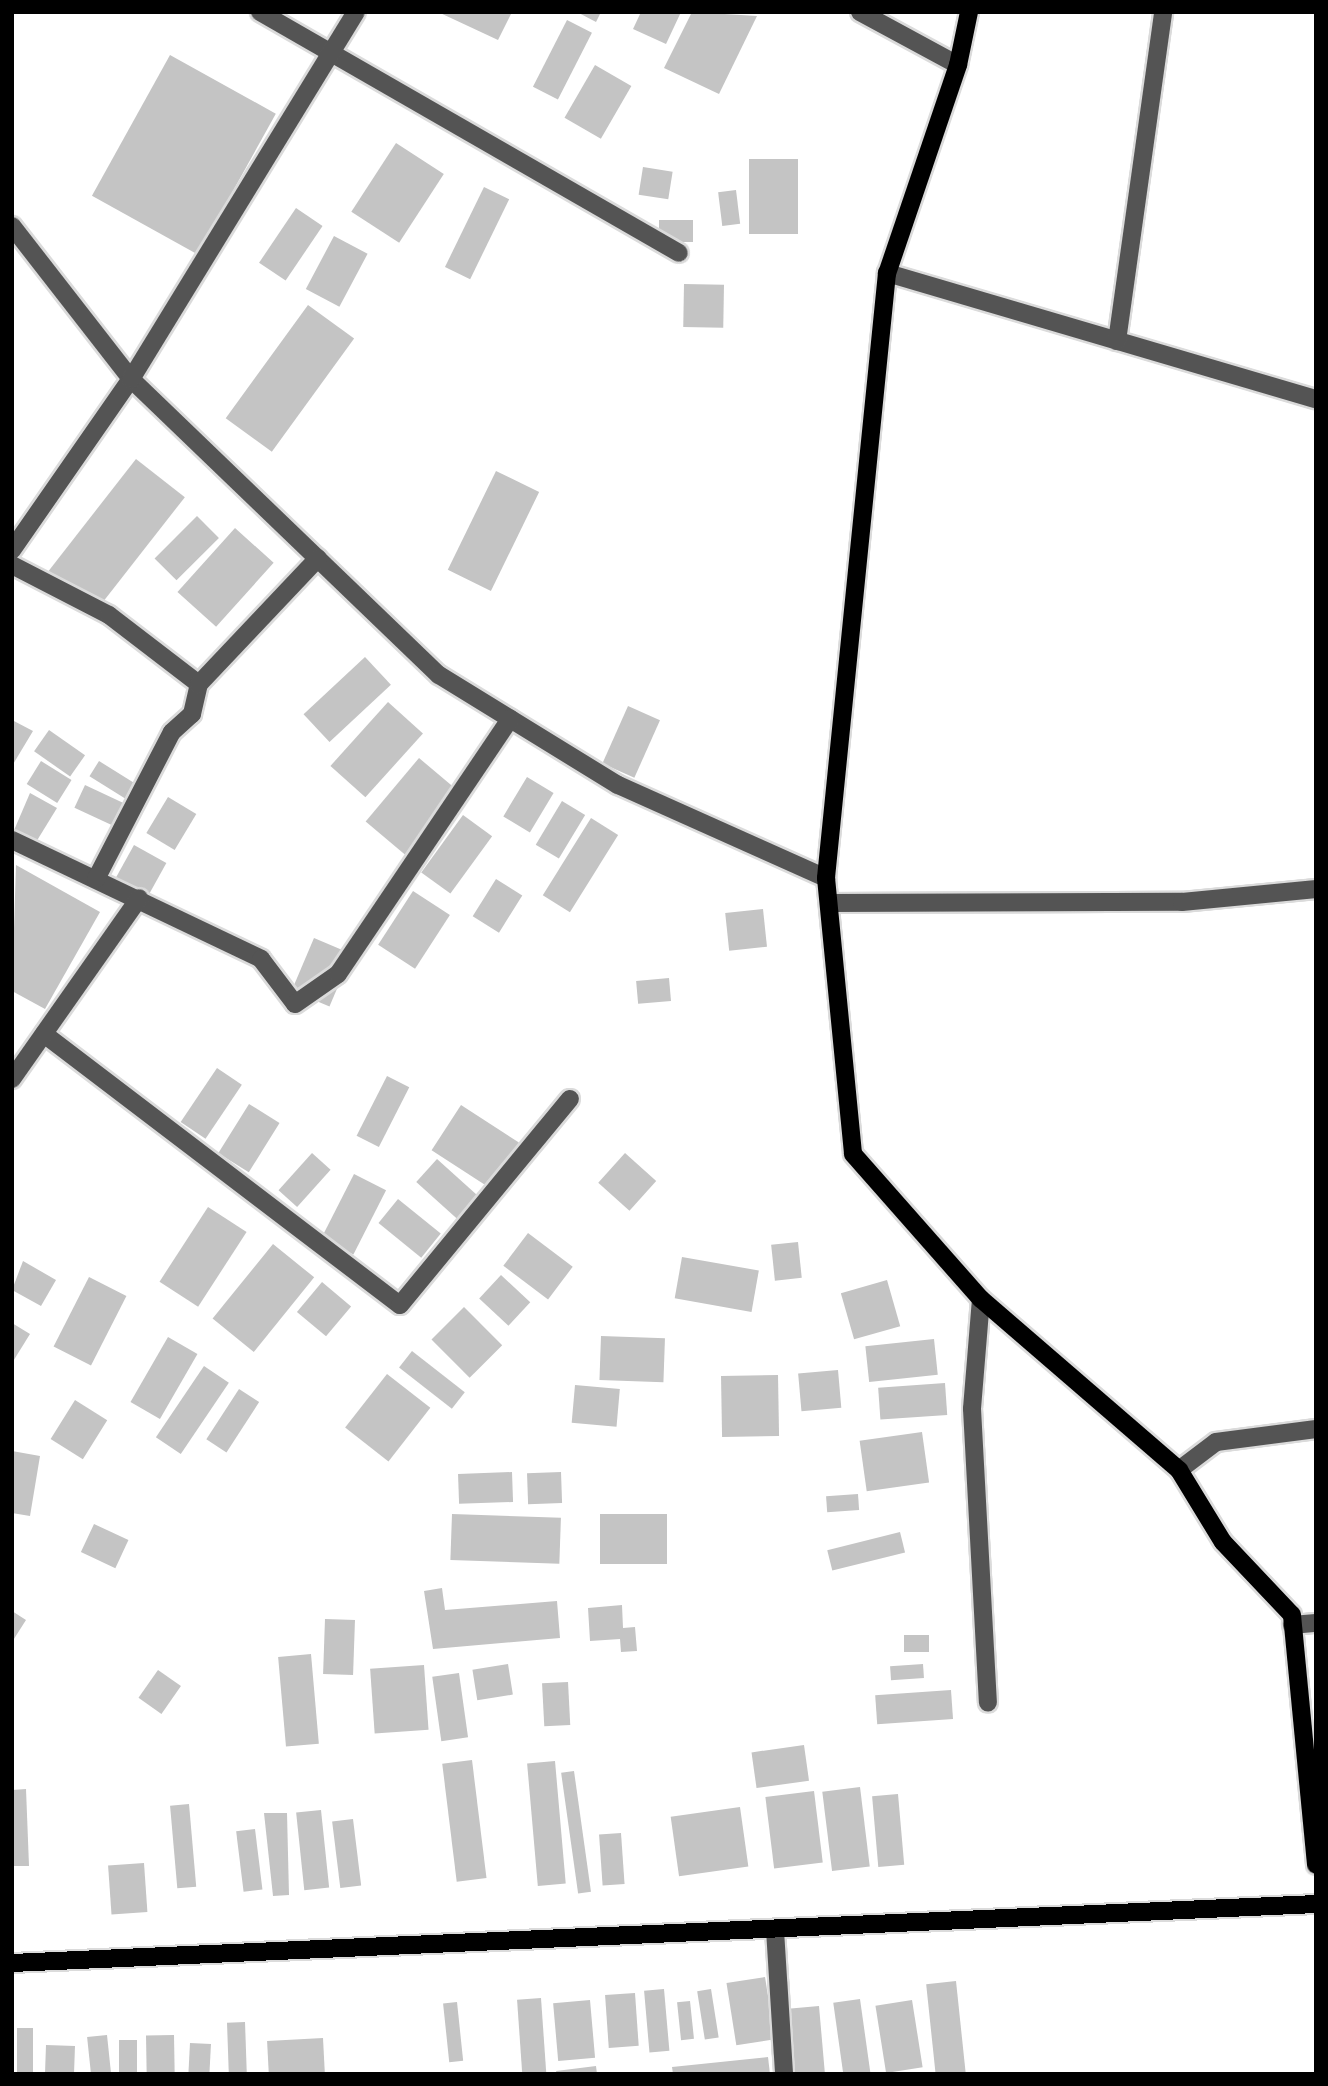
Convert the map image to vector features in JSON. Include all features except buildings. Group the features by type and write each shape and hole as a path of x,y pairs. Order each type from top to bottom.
{"main road":[{"path":"969,12 958,65 887,273 826,878 853,1154 981,1300 1179,1470 1223,1542 1292,1615 1316,1865"},
{"path":"12,1963 1316,1904"}],"street":[{"path":"260,12 679,253"},
{"path":"12,550 131,379 356,12"},
{"path":"860,12 958,65"},
{"path":"1117,341 1163,12"},
{"path":"12,226 131,379 439,675 618,785 826,878"},
{"path":"887,273 1316,399"},
{"path":"96,878 172,732 192,714 199,684 318,558"},
{"path":"12,565 109,615 199,684"},
{"path":"12,840 139,898 261,959 295,1004 338,974 510,719"},
{"path":"829,903 1182,902 1316,889"},
{"path":"12,1079 139,898"},
{"path":"44,1034 400,1305 570,1099"},
{"path":"981,1300 972,1409 988,1703"},
{"path":"1179,1470 1216,1442 1316,1429"},
{"path":"1292,1625 1316,1623"},
{"path":"775,1930 784,2074"}]}
